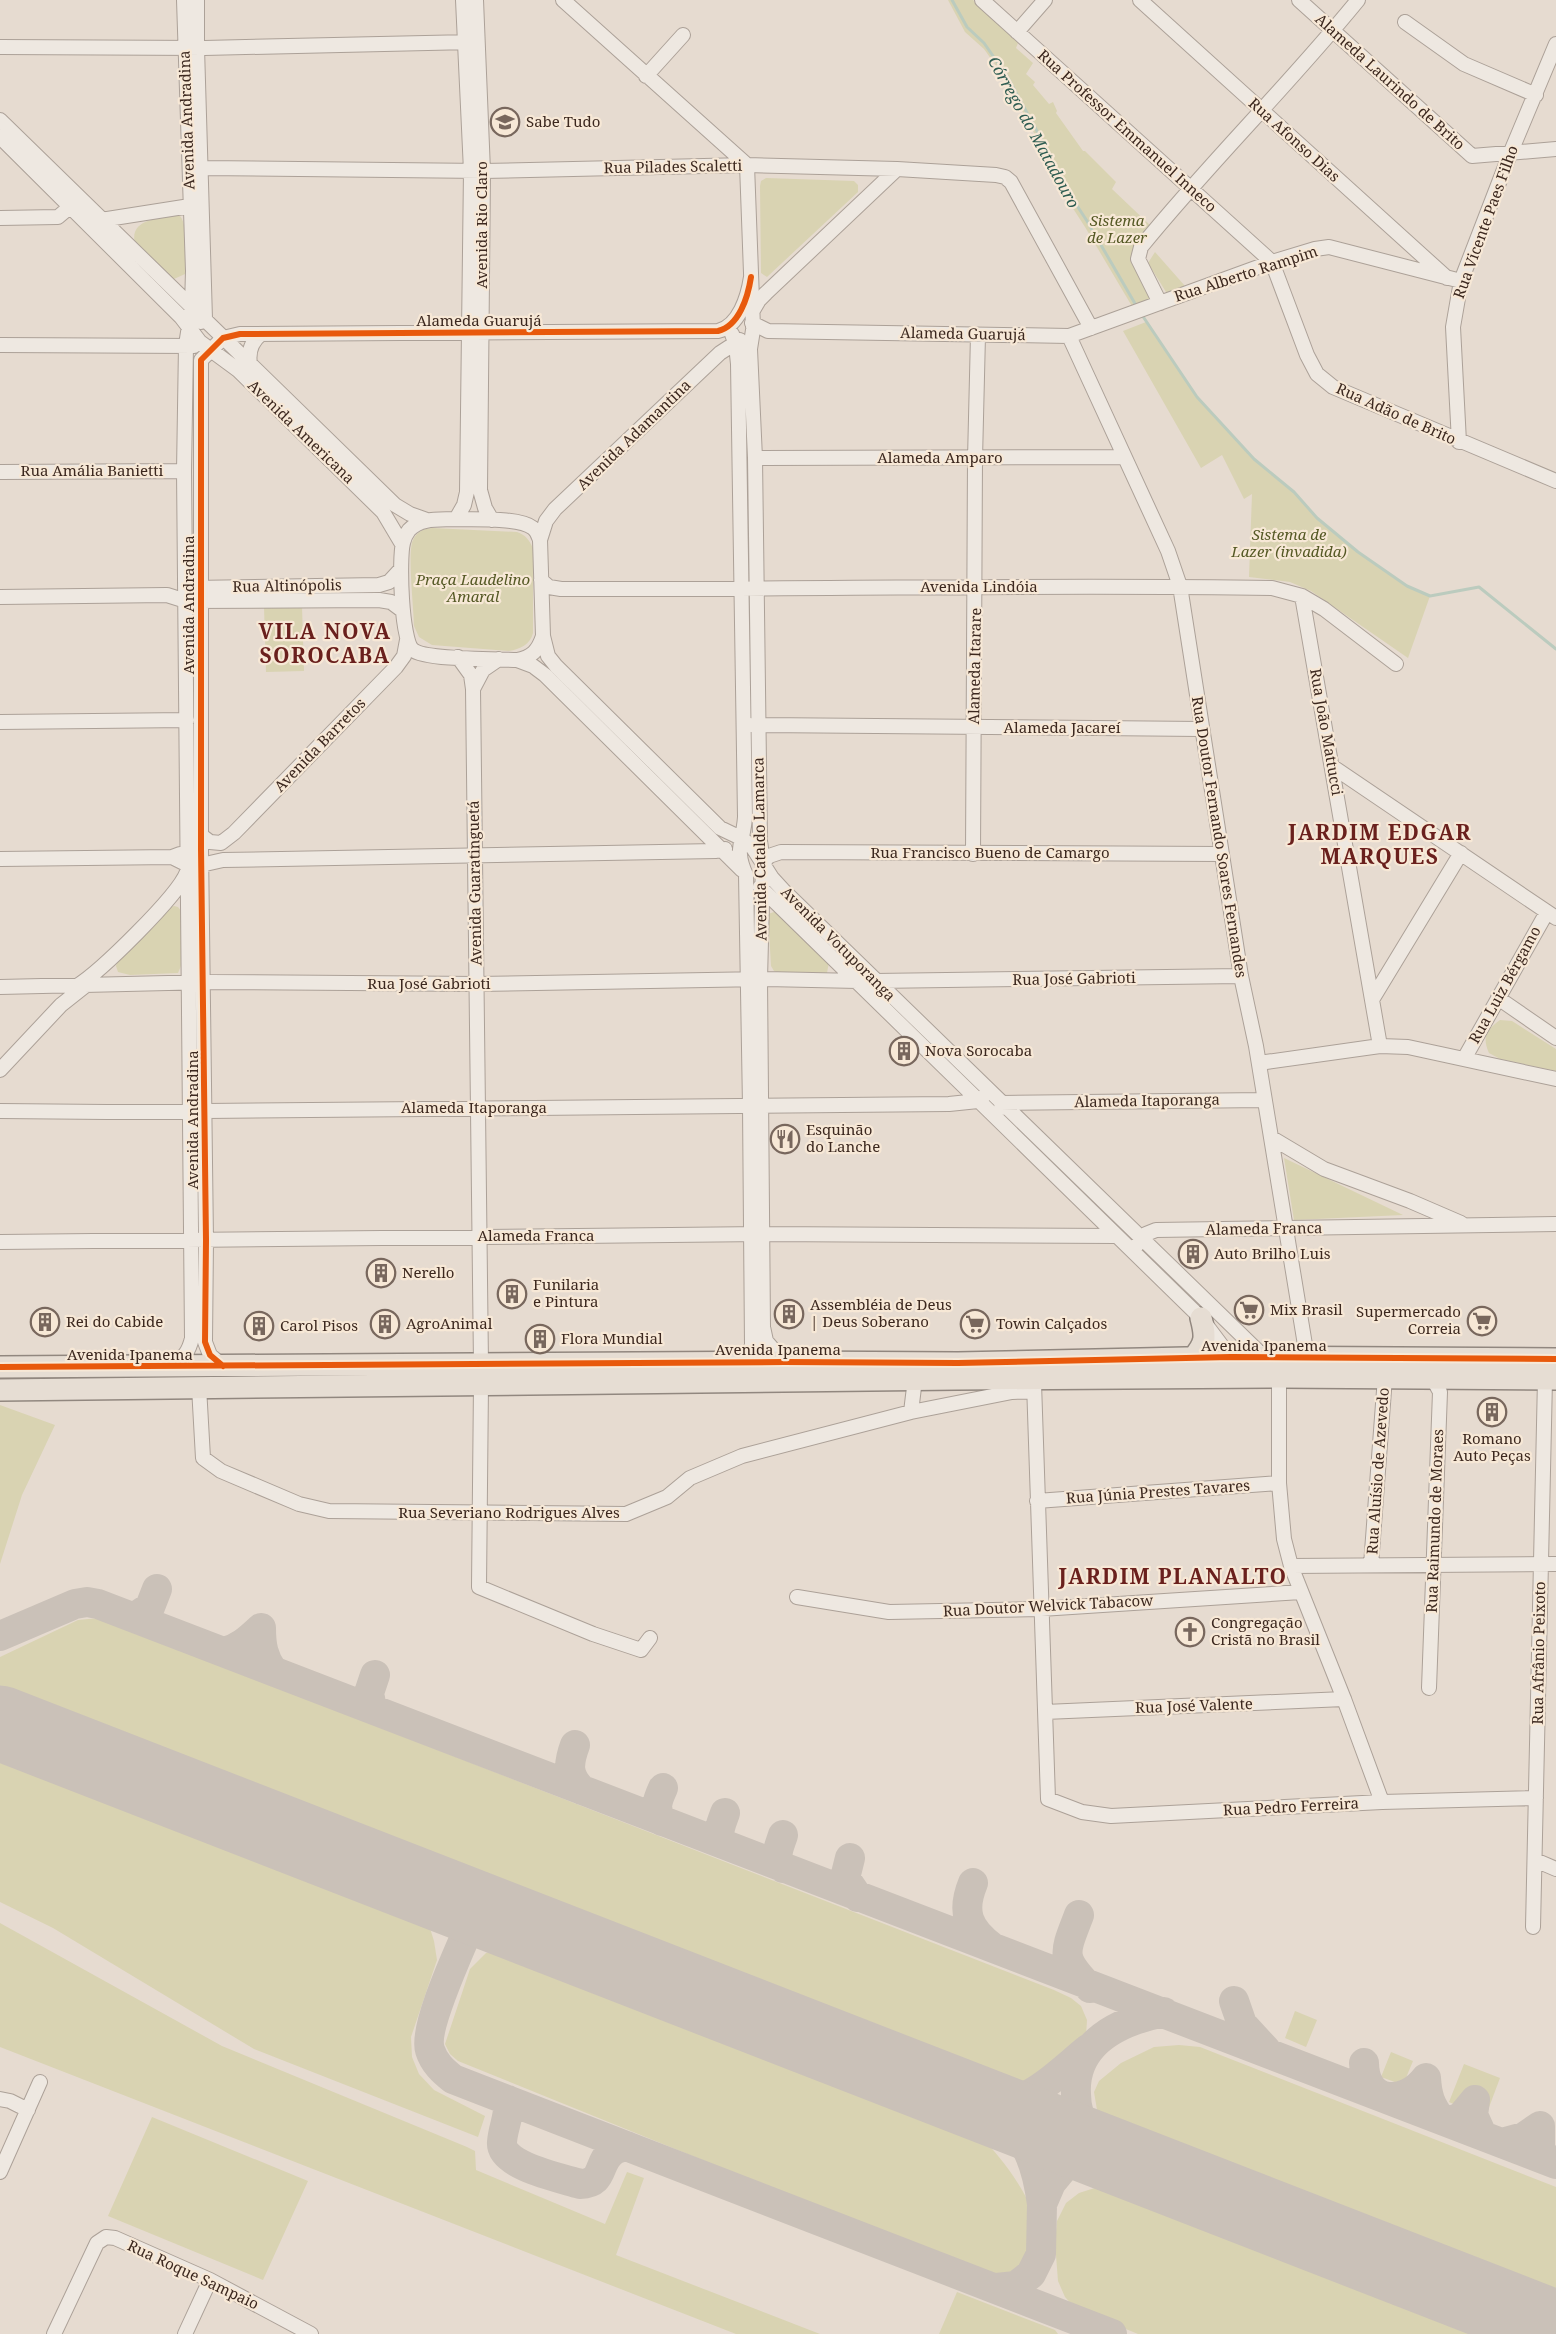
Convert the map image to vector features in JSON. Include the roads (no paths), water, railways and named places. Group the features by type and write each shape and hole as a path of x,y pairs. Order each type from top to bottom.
{"main road":[{"path":"1192,1358 1203,1346 1205,1334 1201,1318"},
{"name":"Avenida Ipanema","path":"0,1390 200,1387 738,1362 958,1363 1231,1357 1556,1359"},
{"name":"Avenida Ipanema","path":"0,1367 223,1366 481,1374 915,1379 1034,1385 1246,1377 1551,1379"}],"street":[{"name":"Avenida Andradina","path":"184,0 191,48 201,168 205,319"},
{"name":"Avenida Andradina","path":"197,0 191,48 190,206 193,271 192,307 186,345 184,471 193,594 197,845 193,867 205,1111 205,1342 210,1355 223,1366"},
{"name":"Avenida Rio Claro","path":"463,0 470,42 477,171 476,334 480,490 485,508 492,520"},
{"name":"Avenida Rio Claro","path":"470,42 476,0"},
{"path":"563,0 747,165"},
{"name":"Rua Professor Emmanuel Inneco","path":"982,0 1272,262"},
{"path":"1017,32 1045,0"},
{"name":"Rua Afonso Dias","path":"1140,0 1262,111 1455,280"},
{"name":"Alameda Laurindo de Brito","path":"1299,0 1472,156 1556,149"},
{"path":"1156,304 1138,260 1138,253 1190,187 1262,111 1358,0"},
{"path":"1405,22 1464,64 1536,95"},
{"path":"646,76 683,35"},
{"path":"0,47 191,48 470,42"},
{"name":"Rua Vicente Paes Filho","path":"1460,442 1453,327 1455,280 1556,44"},
{"name":"Avenida Americana","path":"0,120 394,505 427,520"},
{"name":"Avenida Americana","path":"0,137 181,317 200,342 238,370 383,512 394,527 402,544"},
{"path":"713,166 720,159 721,154 716,138"},
{"name":"Rua Pilades Scaletti","path":"201,168 477,171 747,165 897,169 1005,177 1011,182 1091,328"},
{"name":"Avenida Cataldo Lamarca","path":"747,165 753,323 750,349 755,458 744,725 745,818 743,839 738,855 757,877 762,915 754,979"},
{"path":"870,168 877,174 876,189"},
{"path":"753,323 759,300 897,169"},
{"path":"0,218 58,217 71,206"},
{"path":"101,220 190,206"},
{"path":"128,246 126,230 130,223 143,214"},
{"name":"Rua Alberto Rampim","path":"1072,335 1272,262 1315,249 1329,247 1455,280"},
{"name":"Rua Adão de Brito","path":"1272,262 1307,355 1317,374 1332,387 1556,482"},
{"path":"171,286 188,280 193,271"},
{"name":"Avenida Cataldo Lamarca","path":"738,1362 748,1356 752,1345 757,1234 754,979 759,725 735,334 751,277"},
{"name":"Rua Pilades Scaletti","path":"1072,335 1074,298"},
{"name":"Alameda Guarujá","path":"223,338 240,334 717,331 735,334 743,318 768,331 1072,335"},
{"path":"189,329 205,319"},
{"name":"Avenida Adamantina","path":"540,540 546,521 555,509 720,353 735,334 750,337 753,323"},
{"path":"250,364 250,349 261,334"},
{"name":"Avenida Rio Claro","path":"456,519 464,505 467,492 476,334"},
{"name":"Alameda Itarare","path":"973,854 975,459 978,335"},
{"name":"Rua Doutor Fernando Soares Fernandes","path":"1072,335 1124,457 1168,551 1180,586 1241,976 1272,1138 1307,1358"},
{"path":"0,345 186,345 211,349 223,338"},
{"name":"Avenida Andradina","path":"197,845 187,720 201,363 203,356 211,349"},
{"name":"Alameda Amparo","path":"755,458 1124,457"},
{"name":"Rua Amália Banietti","path":"0,472 184,471"},
{"path":"427,520 492,520 525,523 536,530 540,540 543,636 540,646 528,658 517,660 421,654 413,651 407,640 401,569 402,544 410,529 427,520"},
{"name":"Rua Altinópolis","path":"0,597 167,595 380,585 389,582 401,569"},
{"name":"Avenida Lindóia","path":"541,580 549,586 561,589 750,590 976,586 1272,588 1302,596 1324,609 1396,664"},
{"name":"Rua Altinópolis","path":"193,594 380,600 391,602 404,611"},
{"name":"Rua João Mattucci","path":"1302,596 1380,1046"},
{"name":"Avenida Votuporanga","path":"543,636 548,656 556,666 726,831 743,839 753,848 757,877"},
{"name":"Avenida Barretos","path":"197,845 221,843 234,833 396,667 404,656 407,640"},
{"name":"Avenida Guaratinguetá","path":"458,657 471,675 474,689 481,1374 479,1587 593,1634 641,1650 650,1638"},
{"path":"474,689 483,670 499,659"},
{"name":"Avenida Votuporanga","path":"517,660 545,675 722,850 757,877 779,906 956,1078 990,1104 1020,1122 1264,1357"},
{"path":"0,722 187,720"},
{"name":"Alameda Jacareí","path":"744,725 1201,729"},
{"path":"1333,767 1551,915"},
{"name":"Avenida Cataldo Lamarca","path":"726,831 736,830 745,818"},
{"path":"695,851 703,841 701,828"},
{"path":"234,833 229,845 230,852 238,859"},
{"path":"0,1070 61,1005 175,892 193,867 217,860 238,859 722,850 743,839"},
{"path":"0,860 172,857 197,845"},
{"path":"775,882 771,872 773,862 785,852"},
{"name":"Rua Francisco Bueno de Camargo","path":"757,877 774,853 785,852 1221,854"},
{"path":"1373,998 1461,853"},
{"path":"172,857 193,867"},
{"name":"Avenida Votuporanga","path":"757,877 775,882 896,1002 1088,1209 1201,1318 1246,1377"},
{"path":"762,915 766,906 772,904 779,906"},
{"name":"Rua Luiz Bérgamo","path":"1464,1059 1498,998 1551,915"},
{"path":"107,961 109,975 115,984"},
{"name":"Rua José Gabrioti","path":"875,981 1241,976"},
{"name":"Rua José Gabrioti","path":"0,987 197,982 477,984 754,979 858,981"},
{"path":"896,1002 897,987 908,981"},
{"name":"Avenida Andradina","path":"166,1367 179,1361 188,1353 192,1338 189,1111 197,982"},
{"path":"1498,998 1556,1038"},
{"path":"1259,1063 1380,1046 1408,1047 1556,1079"},
{"path":"948,1104 956,1091 956,1078"},
{"name":"Alameda Itaporanga","path":"0,1111 1263,1100"},
{"path":"1020,1122 1020,1113 1030,1103"},
{"name":"Alameda Franca","path":"1272,1138 1324,1169 1466,1225"},
{"path":"1407,1227 1410,1201"},
{"path":"1071,1234 1085,1227 1089,1221 1088,1209"},
{"name":"Alameda Franca","path":"1140,1238 1156,1230 1556,1224"},
{"name":"Avenida Cataldo Lamarca","path":"757,1234 763,1327 766,1341 784,1362"},
{"name":"Alameda Franca","path":"0,1242 757,1234 1116,1236"},
{"path":"1134,1255 1140,1238"},
{"name":"Rua Raimundo de Moraes","path":"1422,1358 1440,1392 1429,1688"},
{"path":"1279,1377 1279,1483 1284,1539 1291,1566 1382,1802"},
{"name":"Rua Aluísio de Azevedo","path":"1371,1565 1385,1377"},
{"path":"911,1412 915,1379"},
{"name":"Rua Afrânio Peixoto","path":"1533,1927 1541,1564 1551,1379"},
{"path":"1034,1385 1045,1712"},
{"name":"Rua Severiano Rodrigues Alves","path":"200,1387 203,1458 221,1471 299,1504 329,1511 626,1514 667,1497 690,1478 742,1456 911,1412 1012,1392 1034,1385"},
{"name":"Rua Júnia Prestes Tavares","path":"1037,1501 1279,1483"},
{"path":"1291,1566 1556,1564"},
{"name":"Rua Doutor Welvick Tabacow","path":"797,1597 889,1612 1041,1610 1301,1592"},
{"name":"Rua José Valente","path":"1045,1712 1344,1699"},
{"name":"Rua Pedro Ferreira","path":"1045,1712 1048,1799 1082,1812 1111,1816 1382,1802 1536,1798"},
{"path":"1535,1860 1556,1869"},
{"path":"0,2172 40,2082"},
{"path":"0,2099 28,2110"},
{"name":"Rua Roque Sampaio","path":"54,2334 97,2244 105,2237 115,2238 210,2280 310,2334"},
{"path":"185,2334 210,2280"}],"waterway":[{"name":"Córrego do Matadouro","path":"952,0 967,27 984,43 1007,76 1044,144 1059,178 1137,307"},
{"name":"Córrego do Matadouro","path":"1142,315 1197,397 1254,459 1294,492 1317,518 1358,552 1407,586 1430,596 1479,587 1556,649"}],"place":[{"name":"Sabe Tudo","path":"505,122"},
{"name":"Nova Sorocaba","path":"904,1051"},
{"name":"Esquinão do Lanche","path":"785,1139"},
{"name":"Auto Brilho Luis","path":"1193,1254"},
{"name":"Nerello","path":"381,1273"},
{"name":"Funilaria e Pintura","path":"512,1294"},
{"name":"Mix Brasil","path":"1249,1310"},
{"name":"Assembléia de Deus | Deus Soberano","path":"789,1314"},
{"name":"Supermercado Correia","path":"1482,1321"},
{"name":"Rei do Cabide","path":"45,1322"},
{"name":"AgroAnimal","path":"385,1324"},
{"name":"Towin Calçados","path":"975,1324"},
{"name":"Carol Pisos","path":"259,1326"},
{"name":"Flora Mundial","path":"540,1339"},
{"name":"Romano Auto Peças","path":"1492,1412"},
{"name":"Congregação Cristã no Brasil","path":"1190,1632"}],"district":[{"name":"VILA NOVA SOROCABA","path":"325,644"},
{"name":"JARDIM EDGAR MARQUES","path":"1380,845"},
{"name":"JARDIM PLANALTO","path":"1173,1577"}],"park label":[{"name":"Sistema de Lazer","path":"1117,230"},
{"name":"Sistema de Lazer (invadida)","path":"1289,544"},
{"name":"Praça Laudelino Amaral","path":"473,588"}]}
